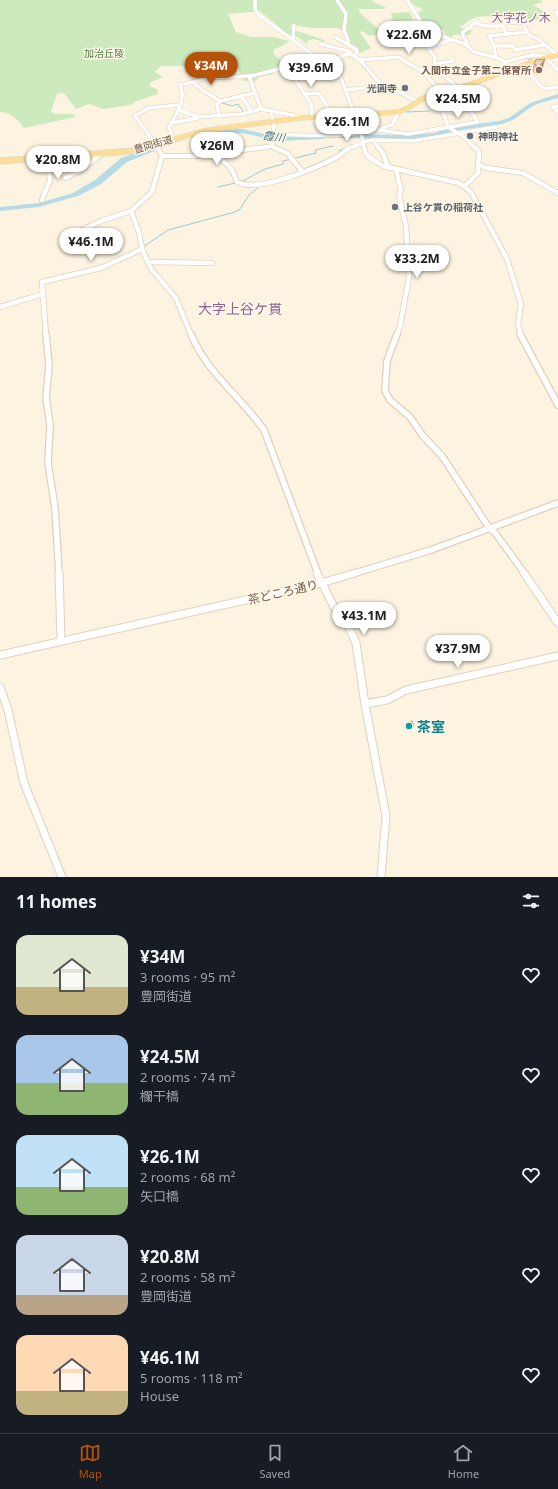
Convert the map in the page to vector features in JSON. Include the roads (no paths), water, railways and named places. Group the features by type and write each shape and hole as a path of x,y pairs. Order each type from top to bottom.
{"main road":[{"name":"豊岡街道","path":"1,161 132,151 156,145 172,138 208,130 273,121 398,112 408,108 417,101 431,96 442,94 548,57 558,55"}],"street":[{"path":"255,0 255,8 259,14 340,75 356,114 369,157 375,162 396,170 455,182 465,186 471,192 507,259 521,304 518,324 521,337 558,405"},
{"path":"337,0 346,14 344,30 348,40 348,45"},
{"path":"407,0 421,23 450,40 465,44 474,52 496,58 504,62 506,67 511,70"},
{"path":"558,12 556,12 558,16"},
{"path":"465,44 467,42 463,36 463,33 466,28 477,22 485,26 503,26 506,22 522,22 526,32 529,35 538,39 558,55"},
{"path":"293,40 294,25"},
{"path":"503,26 506,32"},
{"path":"496,58 494,46 490,36 506,32 526,32"},
{"path":"172,138 169,127 179,110 184,92 180,85 215,77 249,76 287,67 320,64 344,55 352,55 357,53 357,50 335,37"},
{"path":"378,130 408,134 447,126 478,122 453,83 434,66 434,57 428,47 450,40"},
{"path":"320,44 348,51 369,70 380,86"},
{"path":"494,46 513,46 515,50 544,45"},
{"path":"534,47 539,55"},
{"path":"504,62 532,55 539,55 548,57 558,70"},
{"path":"359,60 400,57 404,61 422,71 442,94"},
{"path":"422,71 452,61 453,58"},
{"path":"552,64 558,63"},
{"path":"522,66 544,89 558,87"},
{"path":"287,67 306,94 311,104 312,117"},
{"path":"249,76 260,109"},
{"path":"194,82 202,90 220,101 255,93"},
{"path":"346,90 380,86 394,90 409,99 417,101"},
{"path":"306,94 318,93 326,104 331,116"},
{"path":"241,96 252,112"},
{"path":"431,96 442,109 447,126 464,137 478,151 477,176 465,186"},
{"path":"219,116 217,104 220,101"},
{"path":"80,231 101,221 132,211 152,192 162,154 135,116 148,108 180,105"},
{"path":"558,106 553,107 558,112"},
{"path":"171,122 252,112 260,109 297,116 300,118"},
{"path":"443,113 471,109"},
{"path":"179,110 199,118"},
{"path":"271,112 273,121 272,143"},
{"path":"273,134 361,133 378,130 393,124 398,112"},
{"path":"215,152 233,172 234,178 239,183 262,185 288,178 338,156 344,150 363,141 374,140 413,142 456,133 496,127"},
{"path":"374,140 383,153 388,167"},
{"path":"162,154 193,156 272,143 287,153 302,171"},
{"path":"65,178 82,170 102,153"},
{"path":"42,200 50,180 47,158"},
{"path":"478,164 486,168 523,173 558,193"},
{"path":"396,170 401,189 399,196 406,226 409,277 400,326 387,361 385,392 390,400 410,417 423,436 442,456 491,529 525,574 558,623"},
{"path":"132,211 139,232 142,249 153,272 176,298 189,333 199,351 219,379 255,417 264,430 321,583 334,607 347,623 356,643 386,816 381,877"},
{"path":"61,640 58,542 55,508 48,463 50,425 46,398 49,365 42,282 101,268 142,249"},
{"path":"149,262 212,263"},
{"path":"0,307 43,294"},
{"name":"茶どころ通り","path":"0,655 61,640 321,583 374,568 491,529 558,503"},
{"path":"366,704 387,700 406,690 558,656"},
{"path":"0,687 8,710 24,784 62,877"}],"waterway":[{"path":"525,58 533,60"},
{"name":"霞川","path":"339,136 409,137 435,135 453,129 500,123 511,119 532,104 558,96"},
{"path":"219,102 232,106 238,104 244,113"},
{"path":"406,112 430,111"},
{"path":"333,118 357,129"},
{"name":"霞川","path":"194,135 243,131 278,139 323,137"},
{"name":"霞川","path":"0,209 51,203 75,195 98,182 124,160 142,152 175,141"},
{"path":"243,181 265,169 283,164 283,161 316,153 315,150 333,146"},
{"path":"339,153 340,150 346,148"},
{"path":"295,173 330,158"},
{"path":"218,187 235,183"},
{"path":"143,247 168,230 235,212 240,209 249,195 260,186"}],"place":[{"name":"入間市立金子第二保育所","path":"539,70"},
{"name":"光圓寺","path":"405,88"},
{"name":"神明神社","path":"470,136"},
{"name":"上谷ケ貫の稲荷社","path":"395,207"},
{"name":"茶室","path":"409,726"}],"district":[{"name":"大字花ノ木","path":"521,17"},
{"name":"大字上谷ケ貫","path":"240,308"}],"park label":[{"name":"加治丘陵","path":"104,53"}]}
